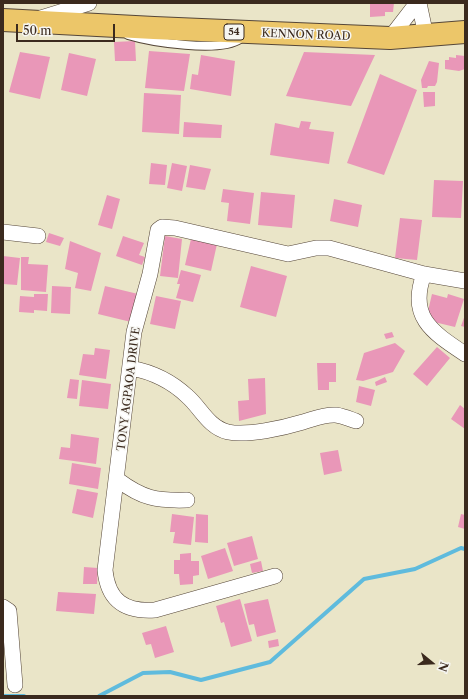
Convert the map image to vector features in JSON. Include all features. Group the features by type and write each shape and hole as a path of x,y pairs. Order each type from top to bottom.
{"highway":[{"name":"KENNON ROAD","path":"3,20 246,33 390,38 465,32"}],"street":[{"path":"28,22 89,3"},
{"path":"418,3 426,36"},
{"path":"390,38 418,3"},
{"name":"TONY AGPAOA DRIVE","path":"275,576 155,610 140,611 124,606 112,595 107,583 106,570 118,480 134,332 150,274 156,234 162,227 181,229 288,254 316,248 328,248 424,274 465,281"},
{"path":"3,232 38,236"},
{"path":"424,274 418,289 419,307 422,316 441,338 465,354"},
{"path":"131,368 145,370 176,387 189,397 207,420 224,431 238,433 265,430 335,415 356,421"},
{"path":"118,480 134,492 149,498 187,500"},
{"path":"3,607 9,611 15,685"}],"building":[{"path":"370,3 394,3 393,12 385,12 385,16 370,17"},
{"path":"135,41 136,61 115,61 114,42"},
{"path":"149,51 190,54 184,91 145,88"},
{"path":"20,52 50,57 40,99 9,92"},
{"path":"304,52 375,55 351,106 286,96"},
{"path":"69,53 96,59 87,96 61,90"},
{"path":"201,55 235,61 231,96 190,89 192,74 198,75"},
{"path":"456,55 465,56 465,69 459,71 445,69 445,60 449,60 449,57 456,58"},
{"path":"429,61 439,63 437,82 435,86 422,88 421,80"},
{"path":"380,74 417,90 384,175 347,163"},
{"path":"423,92 435,92 435,106 424,107"},
{"path":"144,93 181,95 179,134 142,132"},
{"path":"301,121 311,122 309,129 334,132 329,164 270,155 275,123 299,128"},
{"path":"184,122 222,125 221,138 183,137"},
{"path":"151,163 167,165 165,185 149,184"},
{"path":"172,163 187,166 182,191 167,188"},
{"path":"190,165 211,169 205,190 186,187"},
{"path":"434,180 463,181 461,218 432,217"},
{"path":"223,189 254,193 250,224 227,221 229,203 221,202"},
{"path":"261,192 295,195 292,228 258,225"},
{"path":"107,195 120,199 112,229 98,225"},
{"path":"334,199 362,205 358,227 330,221"},
{"path":"400,218 422,220 417,260 395,258"},
{"path":"49,233 64,238 60,246 46,242"},
{"path":"123,236 144,243 139,255 145,257 142,265 116,256"},
{"path":"165,236 182,239 178,278 160,276"},
{"path":"191,239 217,244 211,271 185,265"},
{"path":"70,241 101,253 91,291 75,288 78,273 65,269"},
{"path":"3,256 20,258 17,285 3,284"},
{"path":"21,257 29,257 28,264 48,265 46,292 21,290"},
{"path":"251,266 287,276 276,317 240,307"},
{"path":"181,270 201,275 193,302 176,298 180,284 177,284"},
{"path":"52,286 71,287 70,314 51,313"},
{"path":"105,286 138,294 131,322 98,314"},
{"path":"34,294 48,294 47,311 34,310 34,313 19,312 20,296 34,297"},
{"path":"432,294 447,298 448,294 464,299 455,327 434,322 428,311"},
{"path":"156,296 181,301 175,329 150,324"},
{"path":"465,315 465,327 461,326"},
{"path":"392,332 394,337 386,339 384,334"},
{"path":"395,343 405,351 393,372 363,381 356,380 364,353"},
{"path":"437,347 450,358 427,386 413,374"},
{"path":"95,348 110,350 106,379 79,375 83,354 94,355"},
{"path":"317,363 336,363 336,382 329,382 329,390 318,390"},
{"path":"385,377 387,382 376,386 375,382"},
{"path":"265,378 266,414 239,421 238,401 249,400 248,379"},
{"path":"70,379 79,380 77,399 67,398"},
{"path":"82,380 111,384 108,409 79,406"},
{"path":"359,386 375,390 371,406 356,402"},
{"path":"460,405 465,409 465,429 451,419"},
{"path":"71,434 99,438 96,464 59,459 61,447 70,448"},
{"path":"338,450 342,471 324,475 320,453"},
{"path":"72,463 101,468 98,489 69,484"},
{"path":"77,489 98,493 93,518 72,513"},
{"path":"172,514 194,517 191,545 173,543 175,532 170,532"},
{"path":"196,514 208,515 208,543 195,542"},
{"path":"461,514 465,515 465,529 458,527"},
{"path":"252,536 258,559 234,566 227,543"},
{"path":"225,548 233,571 208,579 201,556"},
{"path":"191,553 191,561 199,561 199,575 193,576 193,584 180,585 179,574 174,574 174,560 180,560 180,554"},
{"path":"261,561 263,571 252,573 250,564"},
{"path":"84,567 98,568 97,584 83,584"},
{"path":"58,592 96,594 94,614 56,611"},
{"path":"240,599 252,641 231,647 224,622 221,623 216,606"},
{"path":"268,599 276,632 257,637 254,624 249,625 244,604"},
{"path":"166,626 174,652 155,658 151,644 146,645 142,633"},
{"path":"278,639 279,646 269,648 268,641"}],"waterway":[{"path":"99,696 143,673 170,672 201,680 270,662 364,579 415,569 461,548 465,549"},
{"path":"3,696 24,696"}]}
